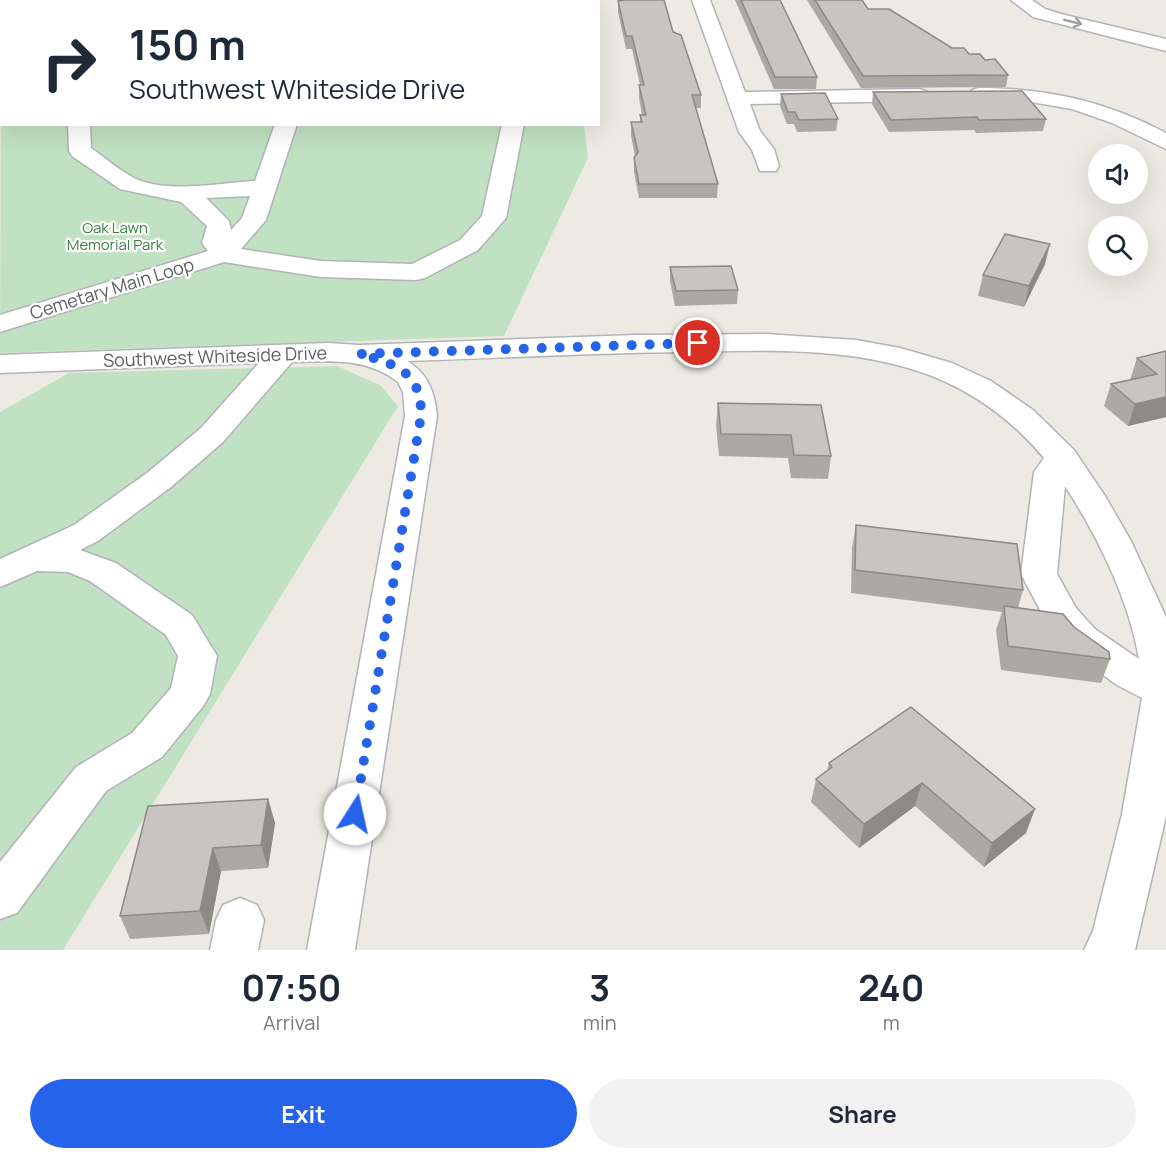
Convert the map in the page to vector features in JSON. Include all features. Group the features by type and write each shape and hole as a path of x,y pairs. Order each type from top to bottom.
{"street":[{"path":"701,0 750,132 763,149 768,166"},
{"path":"1020,0 1039,13 1055,18 1166,45"},
{"path":"738,98 1013,94 1073,101 1106,111 1166,142"},
{"path":"78,126 81,152 128,184 189,196 208,211 220,226 215,243 223,255 254,220 285,126"},
{"name":"Cemetary Main Loop","path":"0,324 223,255 321,270 416,272 469,245 494,218 513,126"},
{"path":"189,196 204,191 266,188"},
{"name":"Southwest Whiteside Drive","path":"0,364 328,352 359,354 568,346 752,343 877,353 931,366 980,387 1028,421 1063,457 1107,529 1145,608 1156,640 1162,690 1154,765 1115,941 1108,950"},
{"path":"18,566 86,533 168,472 212,435 283,354"},
{"path":"331,950 421,416 422,398 414,380 394,365 359,354"},
{"path":"1063,457 1050,472 1039,574 1062,617 1082,639 1131,674 1162,690"},
{"path":"0,898 91,779 147,745 190,694 198,656 180,625 103,572 72,560 18,566"}],"green space":[{"name":"Oak Lawn Memorial Park","path":"1,126 584,126 588,158 504,336 0,353"},
{"path":"337,366 380,385 398,406 63,950 0,950 0,412 69,373"}],"building":[{"path":"664,0 673,32 681,35 701,95 692,95 718,184 639,184 634,158 638,152 631,122 642,122 640,115 646,115 639,85 644,85 632,36 626,36 618,1"},
{"path":"741,0 780,0 817,77 775,77"},
{"path":"815,0 862,0 868,9 889,9 952,48 964,48 969,54 980,54 985,60 995,59 1008,75 863,76"},
{"path":"1022,91 1046,119 979,120 977,117 891,120 873,92"},
{"path":"825,93 838,119 799,120 795,112 788,112 781,94"},
{"path":"1005,234 1050,244 1029,286 983,275"},
{"path":"731,266 738,290 676,291 670,267"},
{"path":"1166,351 1166,397 1135,404 1111,384 1157,374 1137,358"},
{"path":"718,403 821,405 831,456 794,455 791,435 721,434"},
{"path":"856,525 1017,544 1023,590 855,570"},
{"path":"1004,606 1063,614 1074,627 1109,652 1110,659 1008,646"},
{"path":"911,707 1035,809 992,843 922,783 864,824 816,779 832,767 829,763"},
{"path":"268,799 261,845 213,848 200,911 120,916 148,806"}],"route":[{"path":"355,814 375,702 422,398 414,380 401,369 359,354 698,343"}]}
